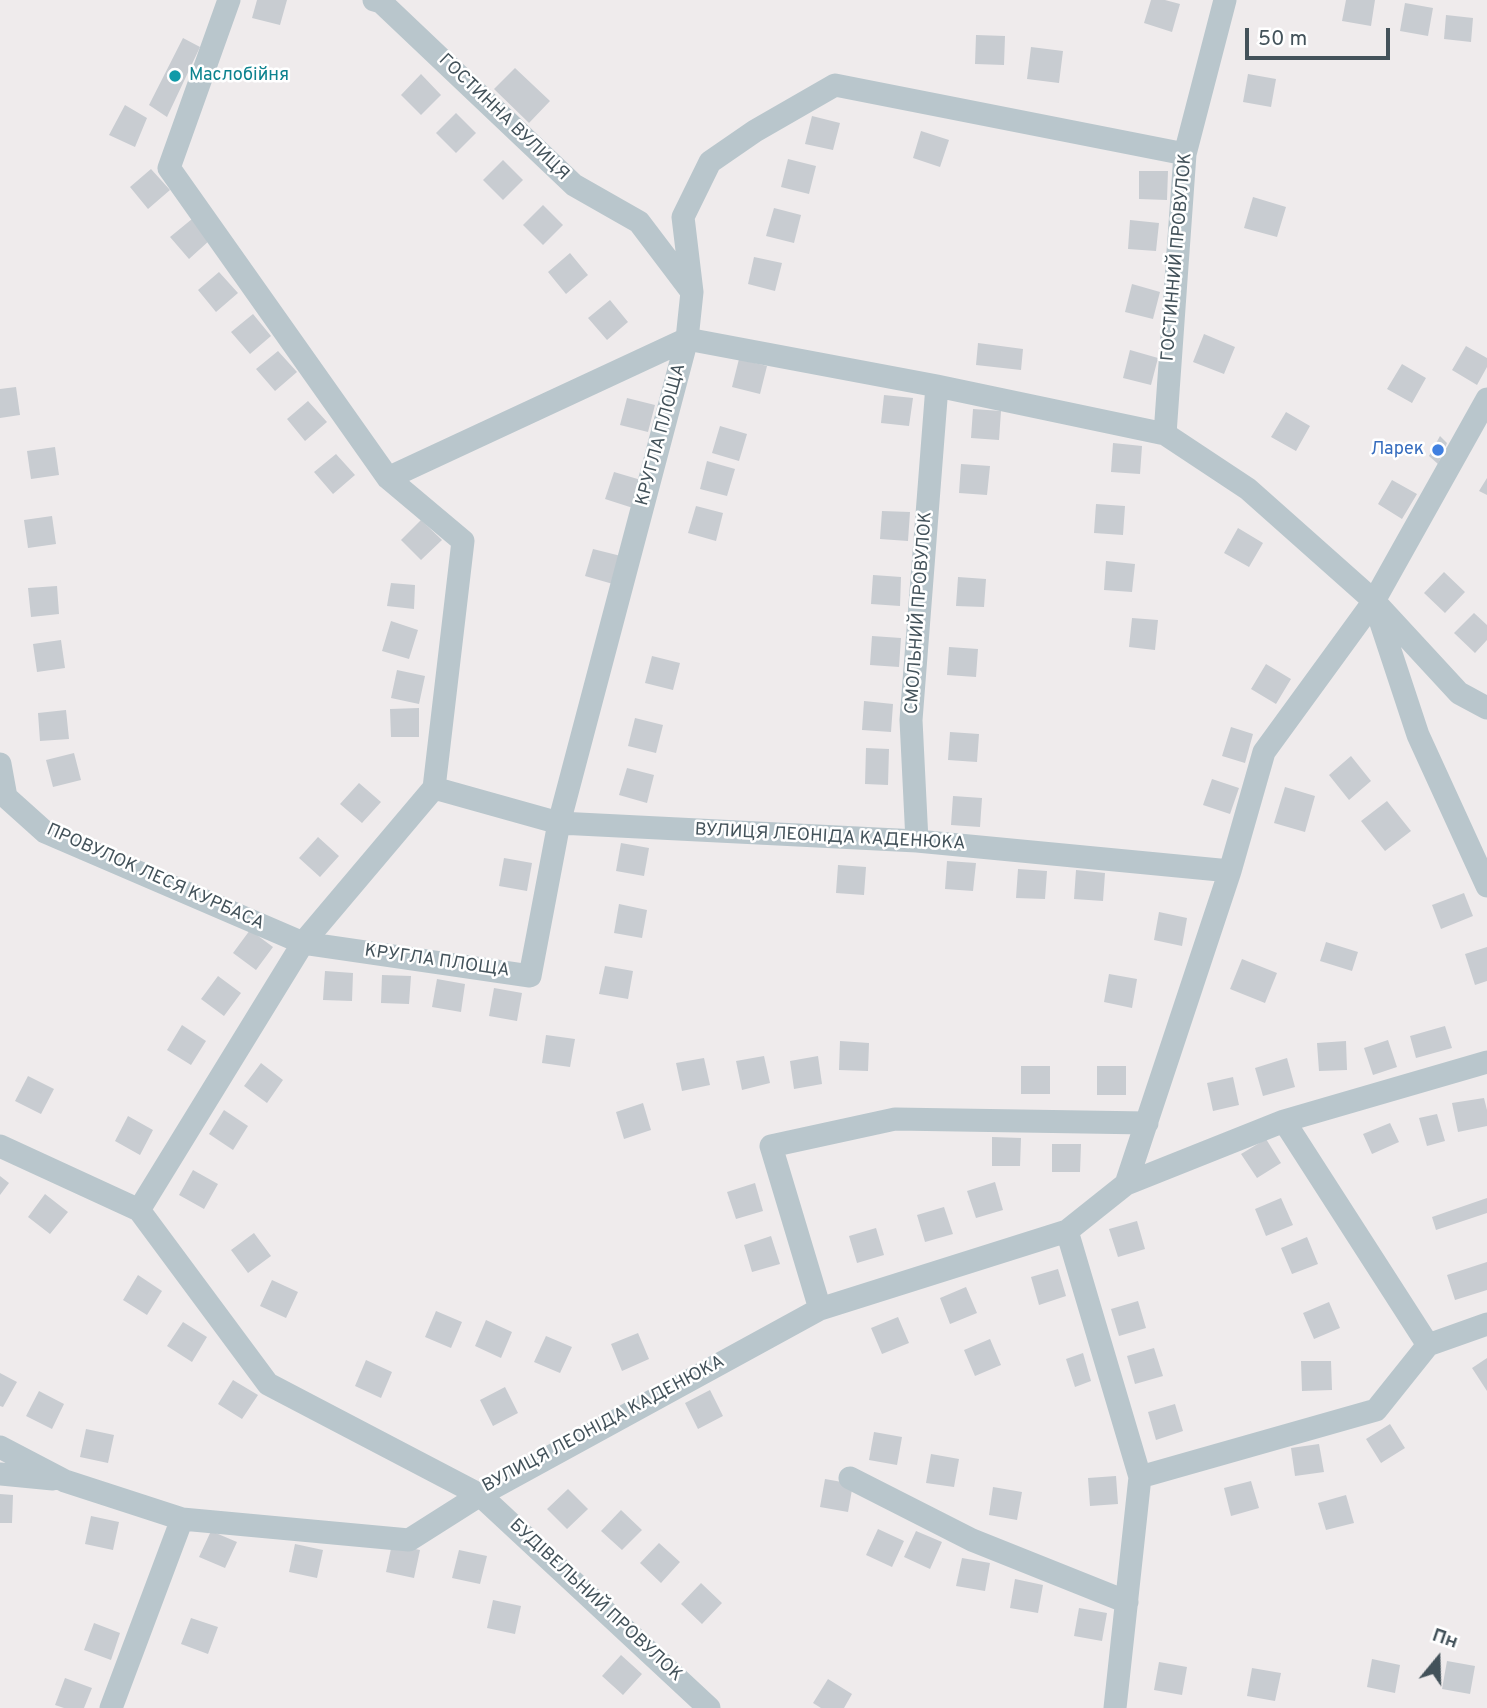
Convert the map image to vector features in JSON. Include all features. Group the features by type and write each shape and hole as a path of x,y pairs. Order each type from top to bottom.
{"street":[{"path":"139,1210 303,943 434,789 463,541 388,478 169,168 229,0"},
{"name":"ГОСТИННА ВУЛИЦЯ","path":"374,0 381,2 574,185 639,222 692,292"},
{"name":"ГОСТИННИЙ ПРОВУЛОК","path":"1165,434 1185,154 1225,0"},
{"name":"КРУГЛА ПЛОЩА","path":"303,943 530,976 559,823 687,339 692,292 683,217 710,162 755,131 835,85 1185,154"},
{"path":"388,478 687,339 937,386 1165,434 1248,489 1374,601 1459,693 1487,708"},
{"name":"СМОЛЬНИЙ ПРОВУЛОК","path":"917,841 911,720 937,386"},
{"path":"1126,1184 1230,871 1264,752 1374,601 1487,399"},
{"path":"1374,601 1418,735 1487,886"},
{"name":"ПРОВУЛОК ЛЕСЯ КУРБАСА","path":"0,764 6,797 45,832 303,943"},
{"name":"ВУЛИЦЯ ЛЕОНІДА КАДЕНЮКА","path":"434,789 559,823 917,841 1230,871"},
{"name":"ВУЛИЦЯ ЛЕОНІДА КАДЕНЮКА","path":"0,1146 139,1210 268,1384 480,1495 820,1309 1067,1231 1126,1184 1284,1121 1487,1062"},
{"path":"820,1309 771,1146 895,1119 1147,1123"},
{"path":"1284,1121 1428,1345"},
{"path":"1067,1231 1140,1477 1115,1708"},
{"path":"1140,1477 1376,1410 1428,1345 1487,1324"},
{"path":"0,1447 65,1481 181,1519 409,1540 480,1495"},
{"path":"0,1474 65,1481"},
{"path":"850,1478 972,1540 1127,1602"},
{"name":"БУДІВЕЛЬНИЙ ПРОВУЛОК","path":"480,1495 709,1708"},
{"path":"111,1708 181,1519"}],"building":[{"path":"257,0 287,0 280,25 252,18"},
{"path":"1151,0 1180,4 1172,32 1144,23"},
{"path":"1346,0 1375,0 1371,26 1342,21"},
{"path":"1405,3 1433,8 1428,36 1400,31"},
{"path":"1446,15 1473,18 1471,42 1444,39"},
{"path":"976,35 1005,36 1004,65 975,64"},
{"name":"Маслобійня","path":"183,38 200,47 167,117 149,105"},
{"path":"1031,47 1063,51 1059,83 1027,79"},
{"path":"515,68 550,101 529,123 494,89"},
{"path":"421,74 441,95 421,115 401,95"},
{"path":"1248,74 1276,79 1271,107 1243,102"},
{"path":"125,105 147,118 135,147 109,135"},
{"path":"456,113 476,133 456,153 436,133"},
{"path":"812,116 840,123 833,150 805,144"},
{"path":"921,131 949,140 940,167 913,158"},
{"path":"788,159 816,166 809,194 781,187"},
{"path":"503,160 523,180 503,200 483,180"},
{"path":"151,169 170,190 148,209 130,187"},
{"path":"1139,171 1168,171 1167,200 1139,199"},
{"path":"1253,197 1286,207 1277,237 1244,228"},
{"path":"543,205 563,225 543,245 523,225"},
{"path":"774,208 801,215 794,243 766,236"},
{"path":"192,219 210,240 189,259 170,237"},
{"path":"1130,220 1159,223 1156,251 1128,249"},
{"path":"570,253 588,275 566,294 548,272"},
{"path":"754,257 782,263 775,291 748,284"},
{"path":"219,272 238,293 216,312 198,290"},
{"path":"1132,284 1160,292 1153,319 1125,312"},
{"path":"610,300 628,322 607,340 588,318"},
{"path":"253,314 271,336 250,354 231,332"},
{"path":"1204,334 1235,347 1224,374 1193,362"},
{"path":"978,343 1023,349 1021,370 976,365"},
{"path":"1466,346 1487,358 1487,367 1477,385 1452,370"},
{"path":"1130,350 1158,358 1151,385 1123,378"},
{"path":"278,351 297,372 275,391 256,369"},
{"path":"739,359 767,366 760,394 732,387"},
{"path":"1402,364 1426,378 1412,403 1387,389"},
{"path":"16,387 20,415 0,418 0,389"},
{"path":"884,395 913,398 909,426 881,423"},
{"path":"627,398 655,405 648,432 620,425"},
{"path":"308,401 327,422 305,441 287,419"},
{"path":"973,409 1001,411 999,440 971,438"},
{"path":"1286,412 1310,426 1296,451 1271,437"},
{"path":"720,426 747,434 739,461 712,453"},
{"name":"Ларек","path":"1440,436 1447,443 1438,464 1429,456"},
{"path":"1113,443 1142,446 1140,474 1111,472"},
{"path":"55,447 59,475 31,479 27,451"},
{"path":"336,454 355,475 333,494 314,472"},
{"path":"707,461 735,469 727,496 700,489"},
{"path":"961,464 990,466 987,495 959,493"},
{"path":"614,472 641,480 633,508 605,499"},
{"path":"1487,478 1487,495 1479,491"},
{"path":"1392,480 1417,494 1402,519 1378,504"},
{"path":"1096,504 1125,506 1123,535 1094,533"},
{"path":"696,506 723,513 716,541 688,533"},
{"path":"882,511 910,512 908,541 880,539"},
{"path":"52,516 56,544 28,548 24,520"},
{"path":"421,520 442,540 421,560 401,540"},
{"path":"1238,528 1263,543 1249,567 1224,553"},
{"path":"593,549 621,556 613,584 585,576"},
{"path":"1106,561 1135,564 1132,592 1104,590"},
{"path":"1444,572 1465,592 1445,613 1424,593"},
{"path":"873,575 901,577 900,606 871,604"},
{"path":"958,577 986,579 984,607 956,606"},
{"path":"391,583 415,585 414,609 387,606"},
{"path":"57,586 59,614 31,617 28,588"},
{"path":"1474,613 1487,625 1487,640 1475,653 1454,633"},
{"path":"1132,618 1158,620 1155,650 1129,647"},
{"path":"391,621 418,630 409,659 382,651"},
{"path":"872,636 901,638 899,667 870,665"},
{"path":"61,640 65,668 37,672 33,644"},
{"path":"949,647 978,649 976,677 947,675"},
{"path":"652,656 680,663 673,690 645,683"},
{"path":"1266,664 1291,679 1276,704 1251,689"},
{"path":"397,670 425,676 419,704 391,698"},
{"path":"864,701 893,704 891,732 862,730"},
{"path":"419,708 419,737 391,737 390,709"},
{"path":"66,710 69,739 40,741 38,713"},
{"path":"635,718 663,725 656,753 628,746"},
{"path":"1231,727 1253,734 1245,763 1222,756"},
{"path":"950,732 979,734 977,762 948,760"},
{"path":"866,748 889,749 888,785 865,784"},
{"path":"74,753 81,780 53,787 46,760"},
{"path":"1351,756 1371,781 1349,800 1329,775"},
{"path":"627,768 654,775 647,803 619,795"},
{"path":"1212,779 1239,788 1230,814 1203,805"},
{"path":"359,783 381,802 362,823 340,804"},
{"path":"1285,787 1315,796 1305,832 1274,823"},
{"path":"953,796 982,798 980,827 951,825"},
{"path":"1387,801 1411,831 1385,851 1361,821"},
{"path":"318,837 339,856 320,877 299,858"},
{"path":"621,843 649,848 644,876 616,871"},
{"path":"504,858 532,863 527,891 499,886"},
{"path":"947,861 976,863 973,891 945,889"},
{"path":"838,865 866,867 864,895 836,893"},
{"path":"1018,869 1047,871 1045,899 1016,898"},
{"path":"1076,870 1105,873 1103,901 1074,899"},
{"path":"1464,893 1473,916 1441,929 1432,905"},
{"path":"619,904 647,910 642,938 614,933"},
{"path":"1159,912 1187,918 1182,946 1154,940"},
{"path":"250,930 273,947 256,970 233,953"},
{"path":"1326,942 1358,952 1352,971 1320,961"},
{"path":"1487,947 1487,981 1475,985 1465,954"},
{"path":"1242,959 1277,973 1265,1003 1230,989"},
{"path":"605,966 633,971 628,999 599,994"},
{"path":"325,971 353,973 352,1001 323,1000"},
{"path":"1109,974 1137,979 1132,1008 1104,1002"},
{"path":"382,975 411,976 409,1004 381,1003"},
{"path":"218,976 241,993 224,1016 201,999"},
{"path":"437,979 465,984 461,1012 432,1007"},
{"path":"494,988 522,993 517,1021 489,1016"},
{"path":"182,1025 206,1041 191,1065 167,1050"},
{"path":"1445,1026 1452,1048 1416,1058 1410,1036"},
{"path":"546,1035 575,1039 570,1067 542,1063"},
{"path":"1388,1040 1397,1067 1373,1075 1364,1048"},
{"path":"840,1041 869,1043 868,1071 839,1070"},
{"path":"1346,1041 1347,1070 1319,1071 1317,1043"},
{"path":"764,1056 770,1083 742,1090 736,1061"},
{"path":"818,1056 822,1084 794,1089 790,1061"},
{"path":"704,1058 710,1085 682,1091 676,1063"},
{"path":"1287,1058 1295,1087 1263,1096 1255,1068"},
{"path":"261,1063 283,1080 267,1103 244,1086"},
{"path":"1021,1066 1050,1066 1050,1094 1021,1094"},
{"path":"1097,1066 1126,1066 1126,1095 1097,1095"},
{"path":"28,1076 54,1089 41,1114 15,1101"},
{"path":"1233,1077 1239,1105 1213,1111 1207,1083"},
{"path":"1484,1098 1487,1126 1458,1132 1452,1103"},
{"path":"643,1103 651,1130 624,1139 616,1112"},
{"path":"224,1110 248,1126 233,1150 209,1134"},
{"path":"1437,1114 1445,1141 1427,1146 1419,1118"},
{"path":"128,1116 153,1130 140,1155 115,1141"},
{"path":"1390,1123 1399,1142 1372,1154 1363,1134"},
{"path":"992,1137 1021,1138 1020,1166 992,1166"},
{"path":"1266,1139 1281,1163 1257,1178 1241,1154"},
{"path":"1052,1144 1081,1144 1080,1172 1052,1172"},
{"path":"193,1170 218,1184 204,1209 179,1195"},
{"path":"0,1176 9,1183 0,1195"},
{"path":"995,1182 1003,1210 976,1218 967,1191"},
{"path":"755,1183 763,1211 736,1219 727,1192"},
{"path":"45,1194 68,1212 50,1234 28,1217"},
{"path":"1281,1198 1293,1225 1266,1236 1255,1209"},
{"path":"1487,1198 1487,1213 1436,1230 1432,1217"},
{"path":"944,1207 953,1234 925,1242 917,1215"},
{"path":"1137,1221 1145,1249 1118,1257 1109,1229"},
{"path":"876,1228 884,1255 857,1263 849,1236"},
{"path":"254,1233 271,1256 248,1273 231,1250"},
{"path":"771,1236 780,1264 752,1272 744,1245"},
{"path":"1307,1237 1318,1264 1292,1274 1281,1248"},
{"path":"1487,1262 1487,1290 1455,1300 1447,1275"},
{"path":"1058,1269 1066,1296 1039,1305 1031,1277"},
{"path":"138,1275 162,1291 147,1315 123,1300"},
{"path":"272,1280 298,1292 286,1318 260,1306"},
{"path":"966,1287 977,1313 950,1324 940,1298"},
{"path":"1138,1301 1146,1328 1119,1336 1111,1309"},
{"path":"1329,1302 1340,1328 1314,1339 1303,1313"},
{"path":"436,1311 462,1322 451,1348 425,1337"},
{"path":"898,1317 909,1343 882,1354 871,1328"},
{"path":"486,1320 512,1332 501,1358 475,1346"},
{"path":"183,1322 207,1337 192,1362 167,1346"},
{"path":"638,1333 649,1359 622,1371 611,1344"},
{"path":"546,1336 572,1347 560,1373 534,1362"},
{"path":"990,1339 1001,1365 975,1376 964,1350"},
{"path":"1154,1348 1163,1376 1135,1384 1127,1356"},
{"path":"1083,1353 1091,1381 1075,1387 1066,1359"},
{"path":"1487,1358 1487,1391 1472,1368"},
{"path":"366,1360 392,1372 381,1398 355,1386"},
{"path":"1301,1361 1331,1361 1332,1390 1302,1391"},
{"path":"0,1373 17,1382 3,1407 0,1406"},
{"path":"233,1380 258,1395 242,1419 218,1404"},
{"path":"505,1387 518,1413 493,1426 480,1400"},
{"path":"710,1390 723,1416 698,1429 685,1403"},
{"path":"39,1391 64,1404 52,1429 26,1416"},
{"path":"1175,1404 1183,1431 1156,1440 1148,1412"},
{"path":"1390,1424 1405,1448 1381,1463 1366,1439"},
{"path":"86,1429 114,1435 108,1463 80,1457"},
{"path":"874,1432 902,1437 897,1465 869,1460"},
{"path":"1319,1444 1324,1472 1295,1476 1291,1448"},
{"path":"931,1454 959,1459 954,1487 926,1483"},
{"path":"1116,1476 1118,1504 1090,1506 1088,1478"},
{"path":"825,1479 853,1484 848,1512 820,1507"},
{"path":"1251,1481 1259,1508 1231,1516 1224,1488"},
{"path":"993,1487 1022,1492 1017,1520 989,1515"},
{"path":"568,1489 588,1509 567,1529 547,1509"},
{"path":"0,1494 13,1495 12,1523 0,1523"},
{"path":"1346,1495 1354,1523 1326,1530 1318,1503"},
{"path":"621,1510 642,1530 622,1550 601,1531"},
{"path":"91,1516 119,1522 113,1550 85,1544"},
{"path":"878,1529 904,1541 892,1567 866,1555"},
{"path":"211,1531 237,1542 225,1568 199,1557"},
{"path":"916,1531 942,1542 930,1569 904,1557"},
{"path":"659,1543 680,1562 661,1583 640,1563"},
{"path":"295,1544 323,1550 317,1578 289,1572"},
{"path":"392,1544 420,1550 414,1578 386,1572"},
{"path":"459,1550 487,1556 480,1584 452,1578"},
{"path":"962,1558 990,1563 985,1591 956,1586"},
{"path":"1015,1579 1043,1585 1038,1613 1010,1608"},
{"path":"701,1583 722,1603 702,1624 681,1604"},
{"path":"493,1600 521,1606 515,1634 487,1628"},
{"path":"1079,1608 1107,1613 1102,1641 1074,1636"},
{"path":"191,1618 218,1627 208,1654 181,1644"},
{"path":"94,1623 120,1633 111,1660 84,1650"},
{"path":"621,1655 642,1674 623,1695 602,1676"},
{"path":"1372,1659 1400,1665 1395,1693 1367,1687"},
{"path":"1447,1661 1475,1666 1470,1694 1442,1689"},
{"path":"1159,1662 1187,1667 1182,1695 1154,1690"},
{"path":"1252,1668 1281,1673 1275,1701 1247,1696"},
{"path":"65,1678 92,1688 84,1708 55,1705"},
{"path":"828,1679 852,1694 844,1708 821,1708 813,1703"}],"place":[{"name":"Маслобійня","path":"175,76"},
{"name":"Ларек","path":"1438,450"}]}
